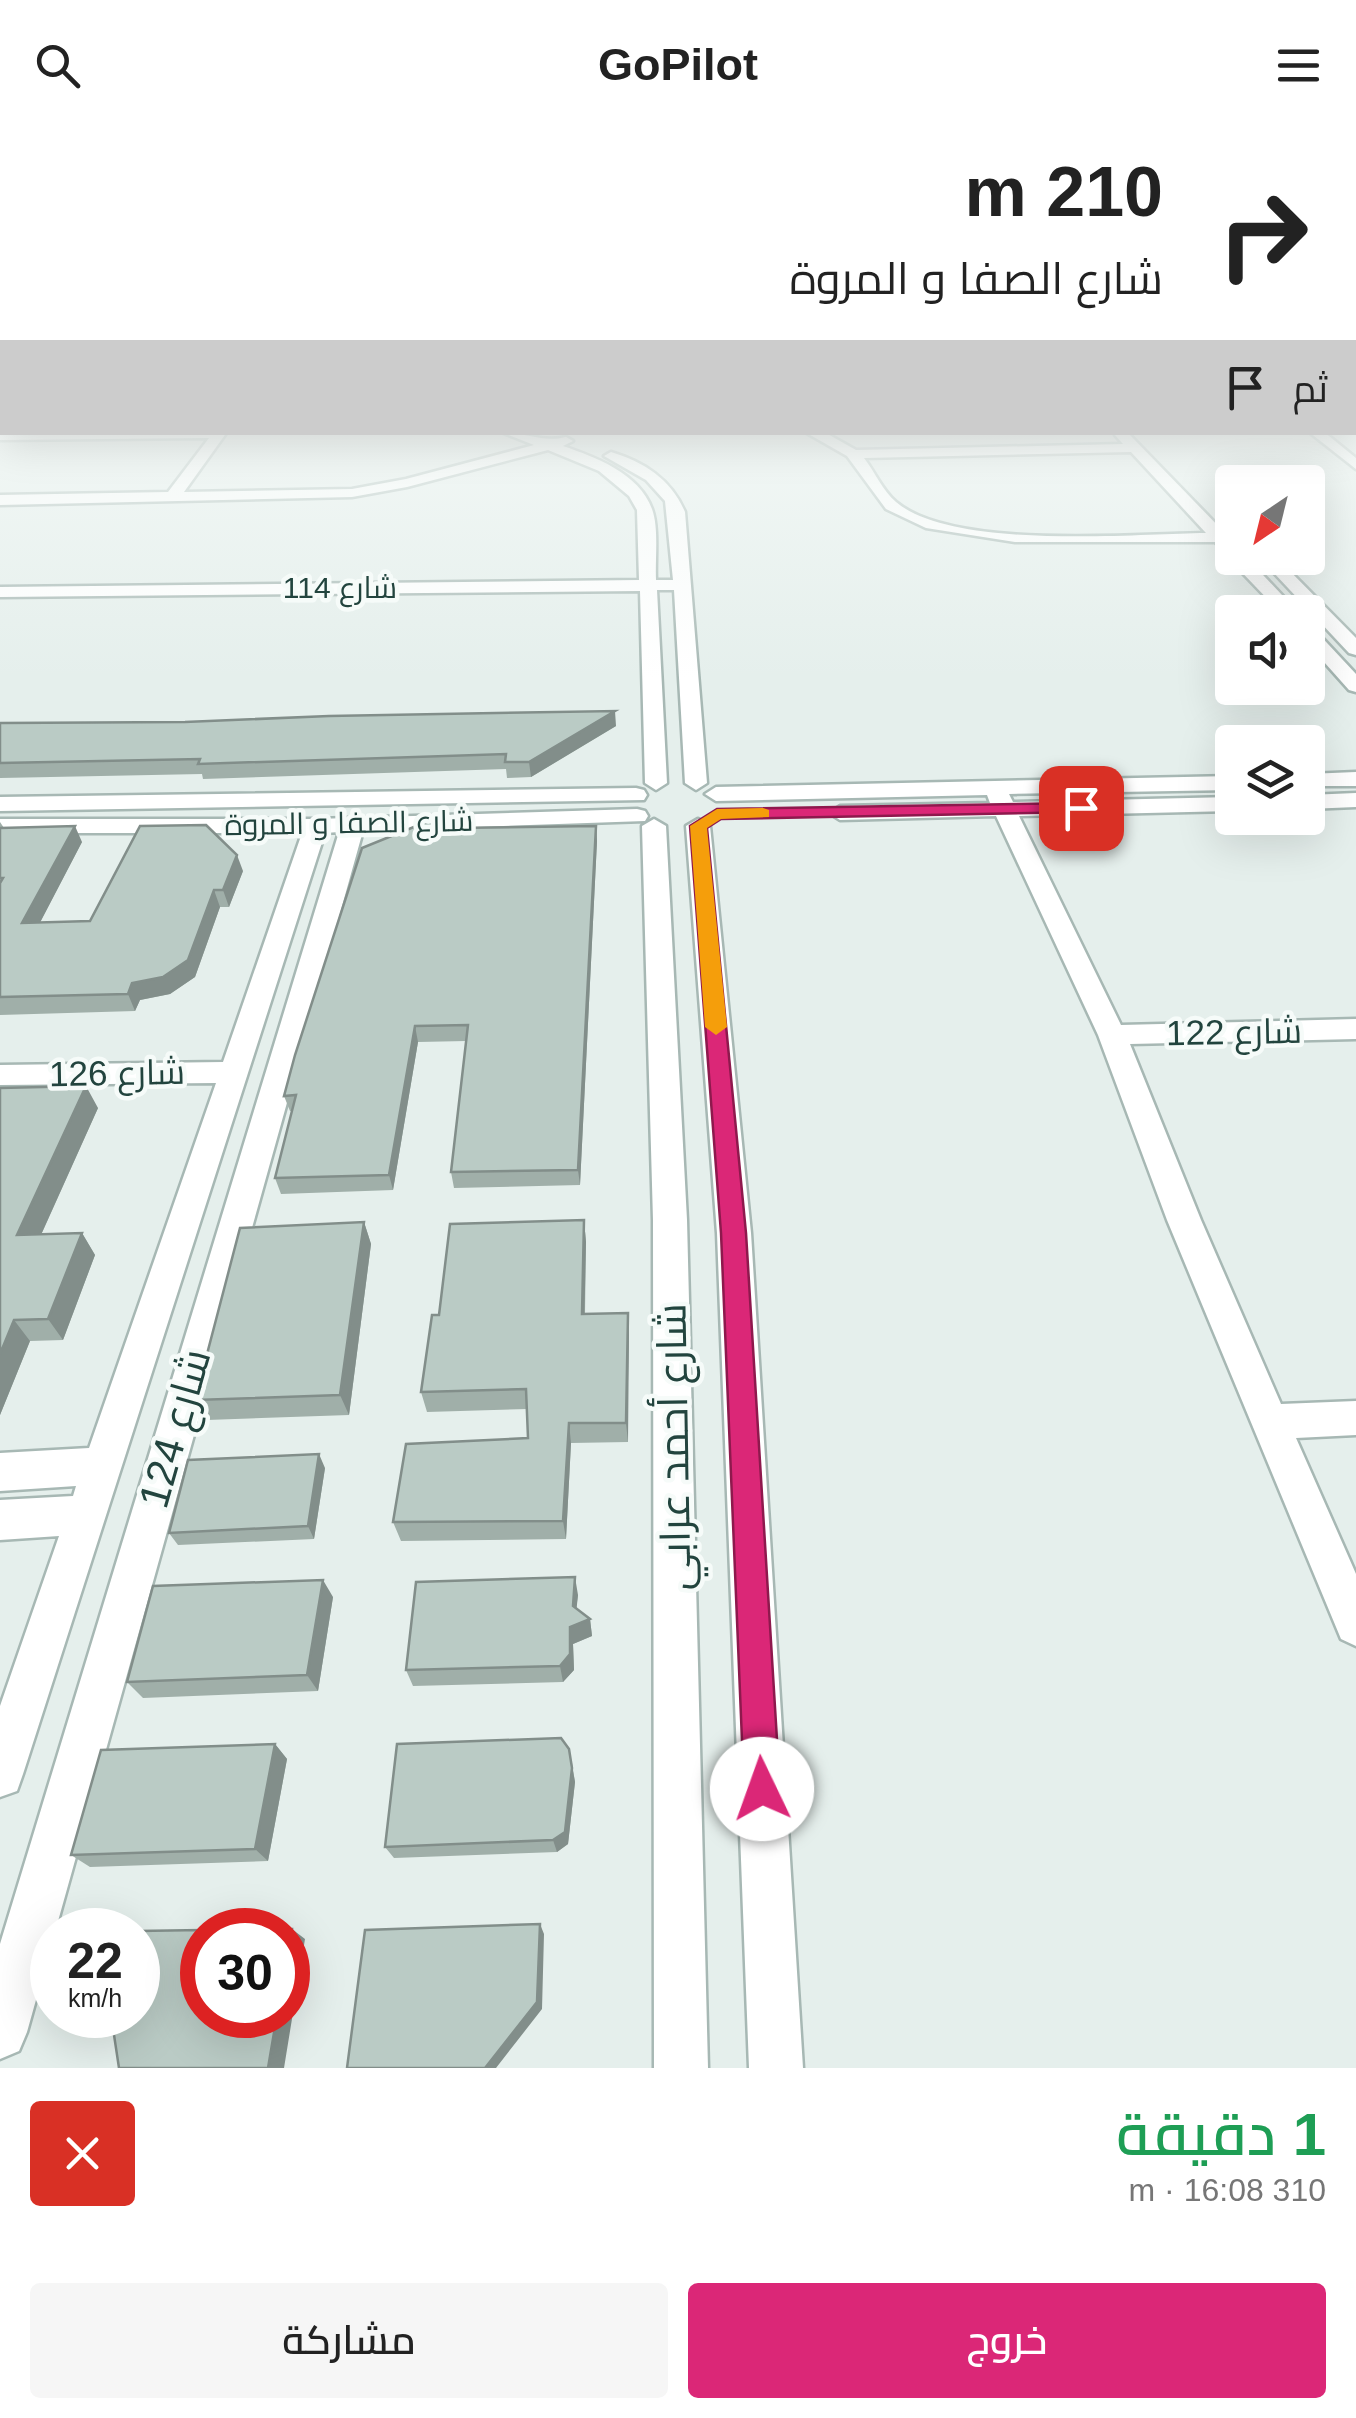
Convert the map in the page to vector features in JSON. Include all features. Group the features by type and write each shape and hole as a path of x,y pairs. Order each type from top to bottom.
{"street":[{"path":"0,500 75,497"},
{"name":"شارع أحمد عرابي","path":"638,497 645,510 649,578 646,805 670,1220 681,2068"},
{"name":"شارع أحمد عرابي","path":"670,497 676,512 679,578 707,804 734,1233 776,2068"},
{"path":"883,497 914,518 951,529 1018,538 1215,537"},
{"path":"1186,497 1215,526"},
{"path":"1254,575 1273,595"},
{"path":"1284,575 1356,649"},
{"name":"شارع 114","path":"0,578 272,582 679,578"},
{"name":"شارع 114","path":"0,592 272,582"},
{"path":"1325,652 1356,686"},
{"path":"1325,780 1356,779"},
{"path":"1000,800 1215,783"},
{"path":"1000,800 1112,1035 1356,1624"},
{"path":"646,805 1000,800 1215,804"},
{"path":"1325,801 1356,800"},
{"name":"شارع الصفا و المروة","path":"0,804 646,805"},
{"path":"646,805 707,804"},
{"name":"شارع الصفا و المروة","path":"0,826 335,826 646,805"},
{"name":"شارع 124","path":"0,1774 234,1072 335,826"},
{"name":"شارع 124","path":"0,2032 232,1229 335,826"},
{"name":"شارع 122","path":"1112,1035 1356,1029"},
{"name":"شارع 126","path":"0,1075 234,1072"},
{"path":"1270,1422 1356,1418"},
{"path":"0,1472 102,1466"},
{"path":"0,1520 86,1516"}],"building":[{"path":"615,711 529,762 505,762 506,754 198,764 200,759 0,763 0,723"},
{"path":"426,822 455,822 454,828 596,826 578,1170 451,1172 468,1025 415,1026 389,1175 275,1178 296,1095 284,1096 362,848"},
{"path":"206,825 237,855 223,890 214,890 188,960 163,977 132,983 128,994 0,997 0,828 75,826 22,923 90,921 140,826"},
{"path":"86,1086 17,1235 82,1233 48,1319 14,1320 0,1354 0,1088"},
{"path":"584,1220 582,1314 628,1313 626,1423 569,1423 563,1521 393,1522 406,1444 528,1438 526,1389 421,1392 432,1315 439,1315 450,1224"},
{"path":"364,1222 340,1395 195,1400 240,1228"},
{"path":"319,1454 308,1526 169,1533 188,1460"},
{"path":"575,1577 573,1606 590,1619 570,1627 570,1654 560,1666 406,1670 416,1582"},
{"path":"323,1580 307,1675 127,1682 153,1586"},
{"path":"561,1738 569,1749 572,1768 565,1832 553,1840 385,1847 397,1744"},
{"path":"275,1744 255,1849 71,1855 101,1750"},
{"path":"540,1924 537,2002 485,2068 347,2068 365,1930"},
{"path":"180,1930 180,2038 273,2038 268,2068 119,2068 114,2038 160,2038 160,1931"}],"slow traffic":[{"path":"716,1027 698,826 717,814 763,814"}],"route":[{"path":"762,1789 734,1233 698,826 717,814 1081,808"}]}
